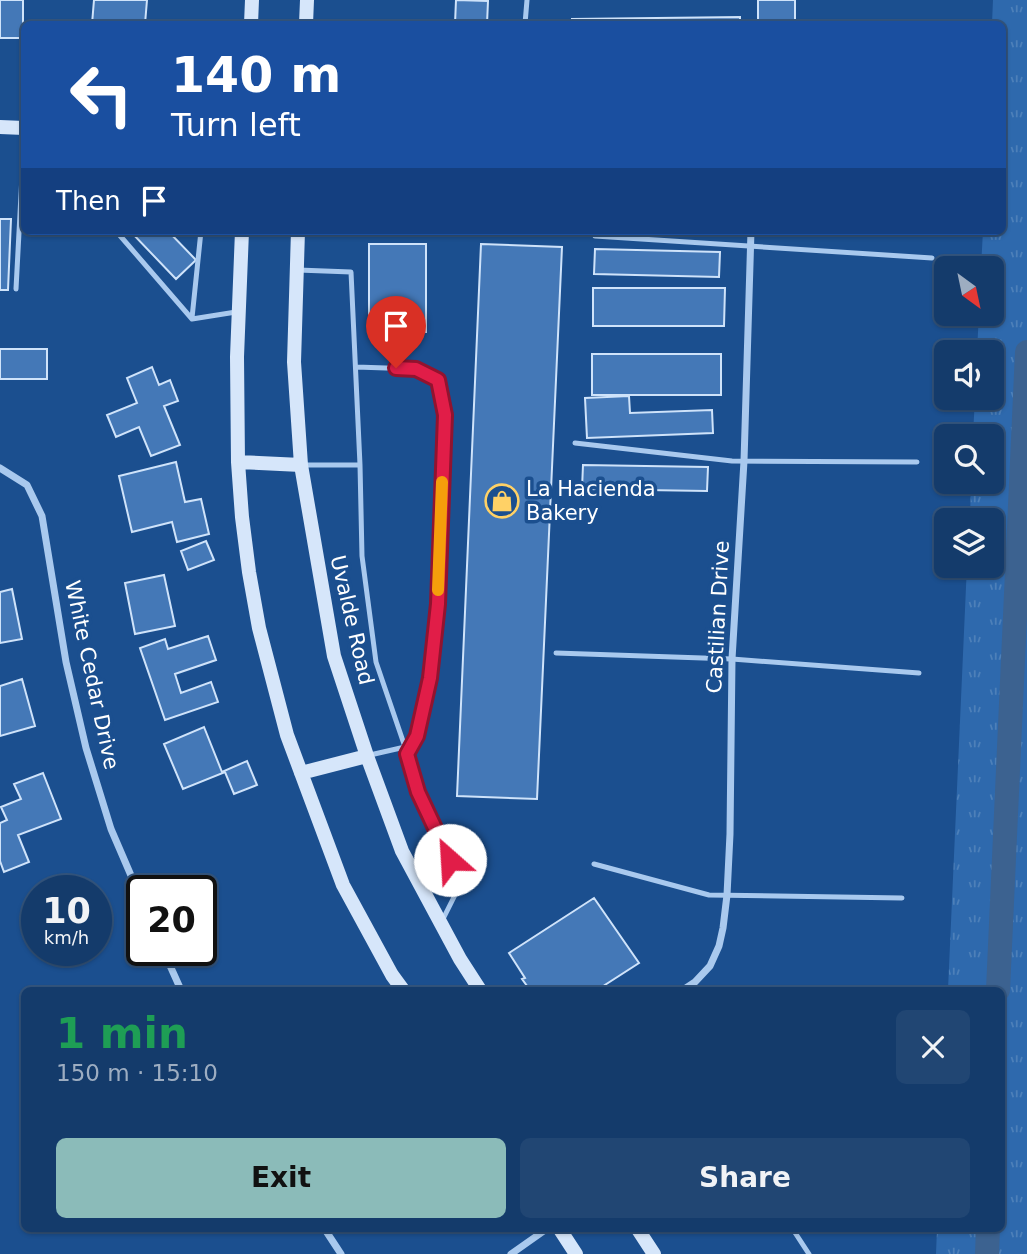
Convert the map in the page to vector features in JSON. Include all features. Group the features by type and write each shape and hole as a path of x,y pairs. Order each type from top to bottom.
{"main road":[{"path":"251,21 252,0"},
{"path":"306,21 307,0"},
{"path":"0,127 21,128"},
{"path":"242,235 236,396 238,462 242,517 259,628 287,735 343,885 401,987"},
{"name":"Uvalde Road","path":"298,235 294,362 301,465 334,656 402,851 478,987"},
{"path":"238,462 301,465"},
{"path":"301,773 367,756"},
{"path":"562,1232 576,1254"},
{"path":"640,1232 654,1254"}],"street":[{"name":"Castilian Drive","path":"688,987 710,966 719,946 727,895 732,659 744,461 751,235"},
{"name":"White Cedar Drive","path":"0,468 27,485 42,516 66,662 86,748 111,829 131,875"},
{"path":"170,966 180,987"},
{"path":"327,1232 341,1254"},
{"path":"511,1254 542,1232"}],"lane":[{"path":"526,21 527,0"},
{"path":"16,289 21,195"},
{"path":"119,235 192,319"},
{"path":"192,319 201,235"},
{"path":"595,236 932,258"},
{"path":"296,270 351,271 362,556 376,662 418,792 461,883 441,924"},
{"path":"192,319 239,312"},
{"path":"356,367 416,369 438,380 445,415 438,604 430,678 417,736 407,754"},
{"path":"575,443 732,461 917,462"},
{"path":"301,465 360,465"},
{"path":"556,653 732,659 919,673"},
{"path":"367,756 405,747"},
{"path":"594,864 709,895 902,898"},
{"path":"795,1232 809,1254"}],"green space":[{"path":"993,0 1027,0 1027,1254 936,1254 937,1232 1005,1232 1005,987 948,987 966,578 1004,578 1004,508 970,508 971,494 1004,494 1004,424 974,424 974,410 1004,410 1004,340 978,340 978,326 1004,326 1004,256 982,256 983,235 1006,235 1006,21 992,21"}],"building":[{"path":"0,0 23,0 21,38 0,38"},
{"path":"94,0 147,0 145,21 92,21"},
{"path":"456,0 488,1 487,21 455,21"},
{"path":"758,0 795,0 795,21 758,21"},
{"path":"740,17 740,21 572,21"},
{"path":"0,219 11,219 8,290 0,290"},
{"path":"134,235 172,235 196,260 176,279"},
{"path":"369,244 426,244 426,332 369,333"},
{"path":"481,244 562,247 537,799 457,796"},
{"path":"595,249 720,252 719,277 594,274"},
{"path":"593,288 725,288 724,326 593,326"},
{"path":"0,349 47,349 47,379 0,379"},
{"path":"592,354 721,354 721,395 592,395"},
{"path":"152,367 159,385 170,380 178,401 164,406 180,445 151,456 139,427 116,437 107,415 137,403 127,378"},
{"path":"629,396 630,413 712,410 713,433 587,438 585,398"},
{"path":"176,462 185,502 201,499 209,534 177,542 172,522 132,532 119,476"},
{"path":"583,465 708,467 707,491 582,489"},
{"path":"206,541 214,560 188,570 181,551"},
{"path":"164,575 175,626 135,634 125,583"},
{"path":"12,589 22,639 0,643 0,592"},
{"path":"208,636 216,660 175,674 181,693 211,682 218,702 165,720 140,648 165,639 168,649"},
{"path":"22,679 35,726 0,736 0,686"},
{"path":"204,727 222,772 247,761 257,785 234,794 225,772 183,789 164,744"},
{"path":"43,773 61,819 18,835 29,862 4,872 0,861 0,823 7,820 1,807 21,799 14,784"},
{"path":"594,898 639,963 602,987 528,987 509,953"}],"waterway":[{"path":"998,987 1027,352"},
{"path":"987,1254 988,1232"}],"slow traffic":[{"path":"438,590 442,482"}],"place":[{"name":"La Hacienda Bakery","path":"502,501"}],"route":[{"path":"396,368 416,369 438,380 445,415 438,604 430,678 417,736 407,754 418,792 450,860"}]}
